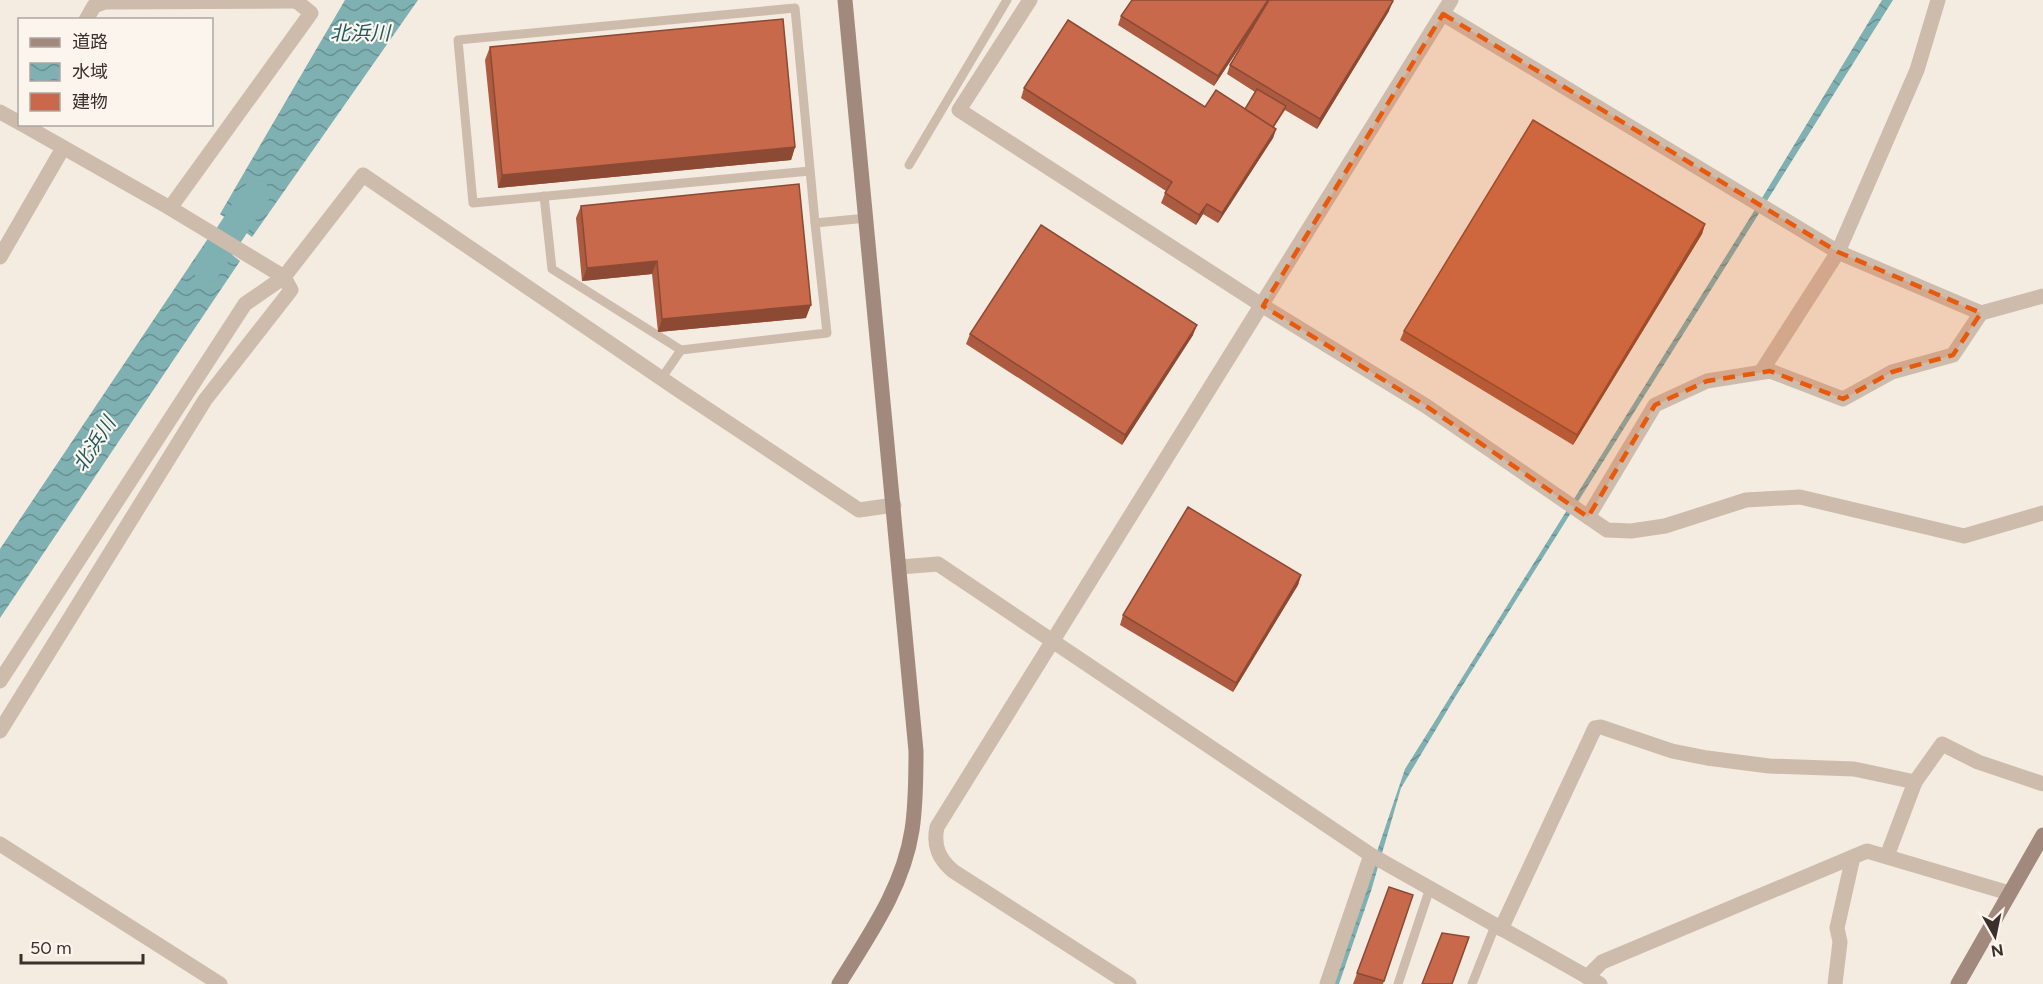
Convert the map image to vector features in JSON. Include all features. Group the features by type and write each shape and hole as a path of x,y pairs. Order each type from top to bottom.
{"street":[{"path":"839,984 886,908 901,872 912,831 916,751 845,0"},
{"path":"1030,0 959,110 1263,306 1426,406 1607,530 1631,531 1665,526 1746,500 1800,497 1964,536 2043,513"},
{"path":"1761,372 1838,252 1917,70 1938,0"},
{"path":"87,18 94,6 105,2 295,1 311,13 170,208"},
{"path":"1130,984 953,872 941,861 934,838 937,827 1054,643 1447,7 1838,252 1981,313 2043,296"},
{"path":"0,112 18,122"},
{"path":"0,731 205,400 291,290 284,277 170,208 25,126"},
{"path":"0,256 63,148"},
{"path":"0,681 245,304 284,277 363,175 661,379 859,510 894,505"},
{"path":"1587,517 1655,405 1707,381 1770,371 1843,399 1892,372 1953,355 1981,313"},
{"path":"900,567 938,564 1371,855 1593,980 1602,962 1867,851 2009,893"},
{"path":"1498,928 1595,728 1602,727 1672,751 1707,758 1769,766 1854,769 1915,782"},
{"path":"1887,856 1915,782 1942,744 1978,762 2043,784"},
{"path":"1958,984 2043,835"},
{"path":"0,844 220,984"},
{"path":"1327,984 1371,855"},
{"path":"1835,984 1840,942 1837,928 1853,857"}],"lane":[{"path":"909,165 1007,0"},
{"path":"544,196 552,269 681,350 827,333 795,8 458,40 474,203 544,196 810,171"},
{"path":"815,223 867,218"},
{"path":"661,379 681,350"},
{"path":"1398,984 1430,888"},
{"path":"1472,984 1498,928"}],"highlighted area":[{"path":"1443,14 1838,252 1981,313 1953,355 1892,372 1843,399 1770,371 1707,381 1655,405 1588,517 1426,406 1263,306"}],"water":[{"name":"北浜川","path":"345,0 418,0 252,237 220,214"},
{"path":"1882,0 1893,0 1454,699 1401,788 1371,891 1339,984 1332,984 1405,769 1751,216"},
{"name":"北浜川","path":"209,237 240,261 0,618 0,549"}],"building":[{"path":"1132,0 1268,0 1218,76 1121,16"},
{"path":"1269,0 1393,1 1320,119 1230,65"},
{"path":"783,19 795,147 502,175 490,47"},
{"path":"1068,20 1205,107 1216,90 1276,129 1222,213 1207,204 1199,215 1165,193 1172,182 1024,88"},
{"path":"1257,89 1286,106 1273,127 1245,109"},
{"path":"1533,120 1705,224 1577,435 1404,331"},
{"path":"799,184 811,305 662,319 657,261 587,268 581,206"},
{"path":"1041,225 1197,325 1125,435 970,334"},
{"path":"1188,507 1301,575 1236,683 1123,615"},
{"path":"1389,887 1413,895 1384,981 1357,973"},
{"path":"1442,933 1469,937 1452,984 1422,984"}],"waterway":[{"name":"北浜川","path":"207,268 256,194"}]}
